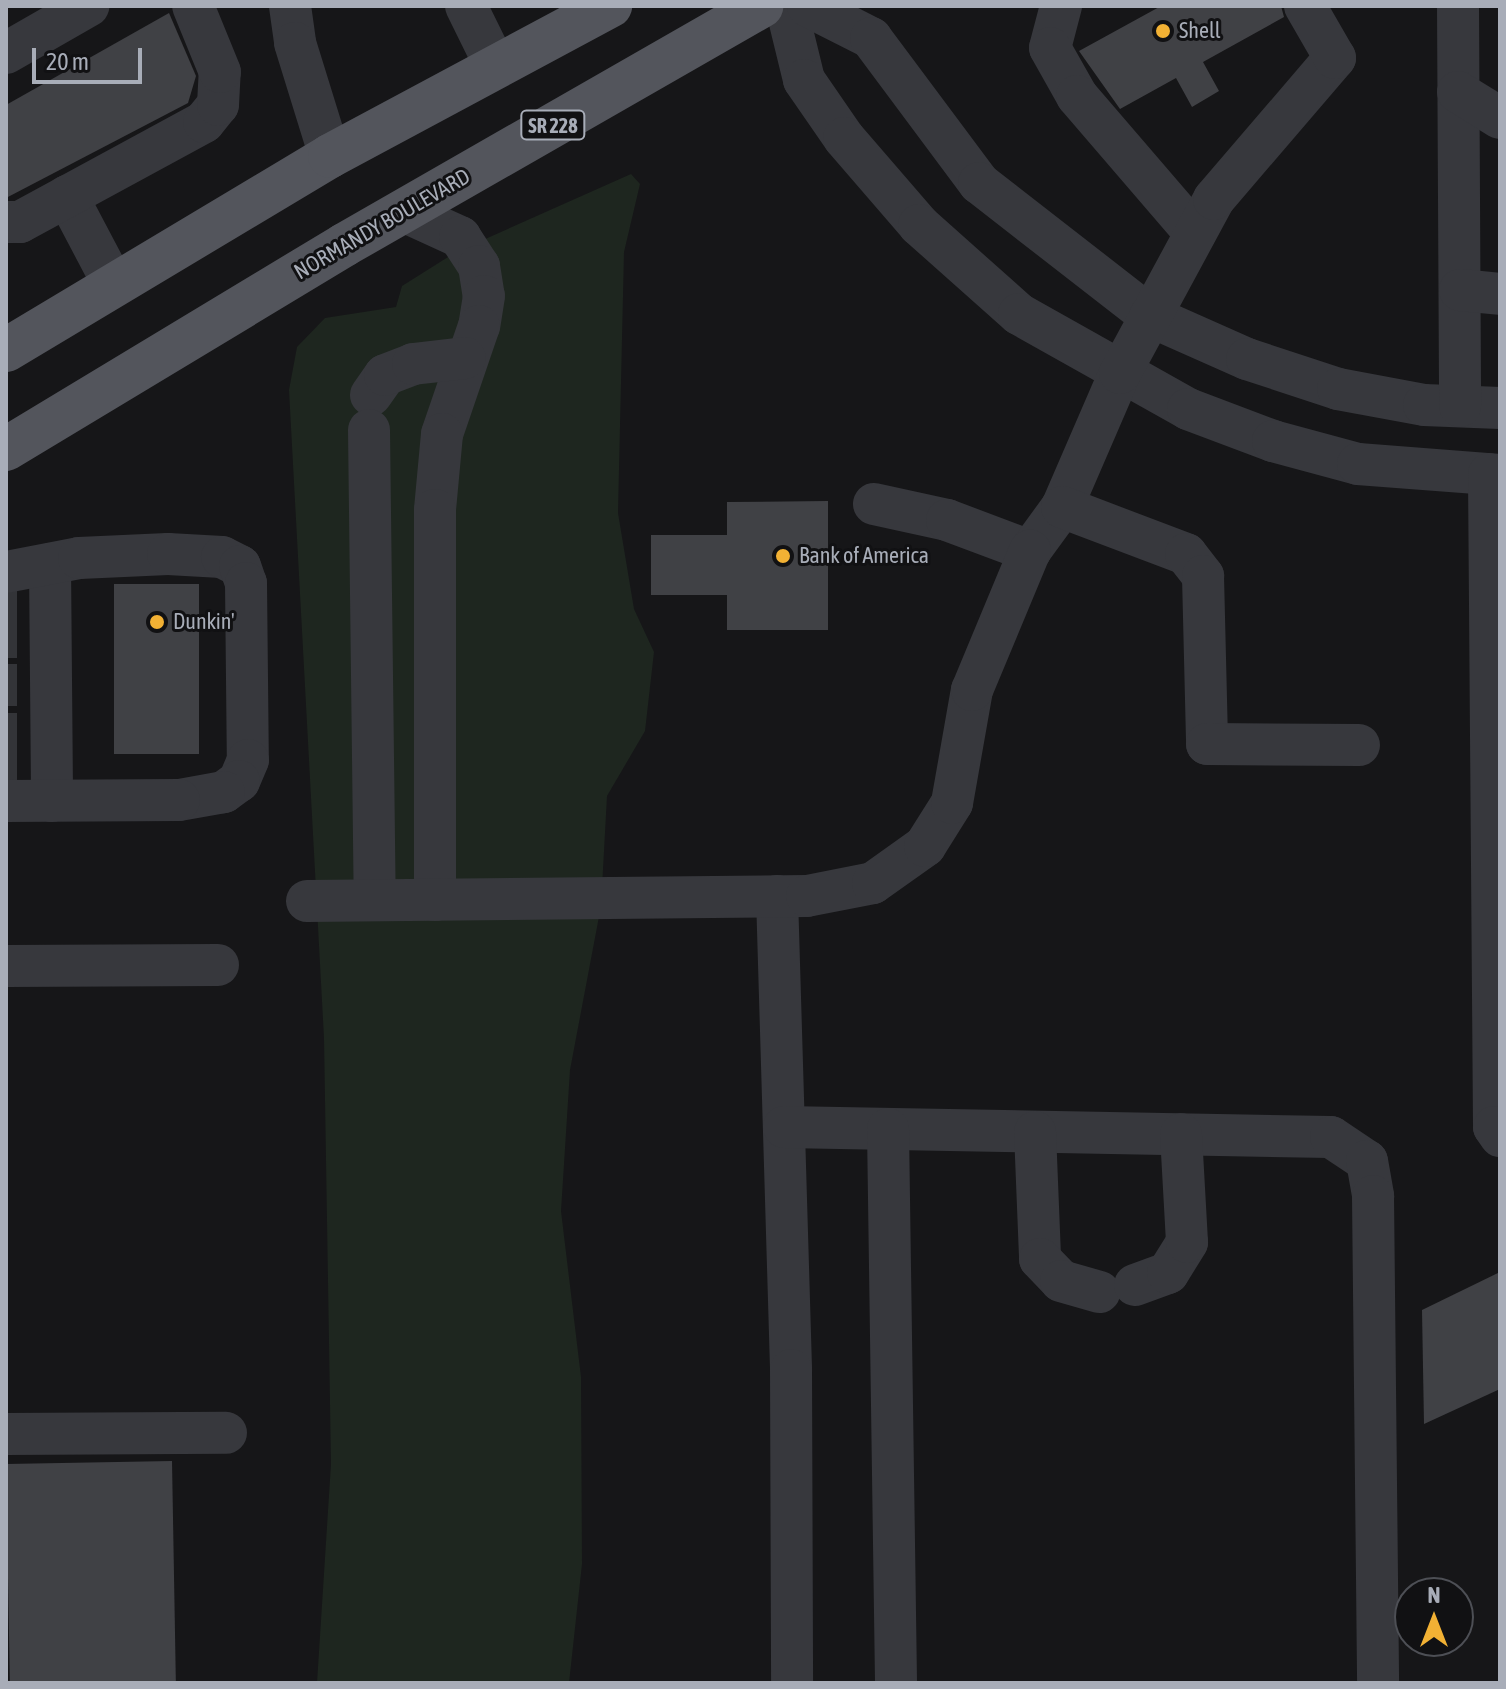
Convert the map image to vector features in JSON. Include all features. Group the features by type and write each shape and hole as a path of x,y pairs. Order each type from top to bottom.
{"main road":[{"path":"6,350 330,156 610,6"},
{"name":"NORMANDY BOULEVARD","path":"6,449 403,211 761,6"}],"street":[{"path":"6,53 88,6"},
{"path":"6,222 20,222 204,122 218,105 220,72 193,6"},
{"path":"290,6 295,43 330,156"},
{"path":"466,6 496,67"},
{"path":"786,6 804,80 844,138 919,225 1019,314 1188,409 1273,441 1358,464 1495,474 1494,1127 1500,1136"},
{"path":"808,6 871,38 979,183 1150,316 1234,354 1338,389 1480,407 1480,292 1458,92 1458,6"},
{"path":"1061,6 1050,48 1077,96 1195,233"},
{"path":"307,901 777,896 873,883 925,846 952,803 972,690 1030,551 1062,507 1120,373 1214,199 1335,58 1305,6"},
{"path":"1458,92 1500,118"},
{"path":"67,196 114,285"},
{"path":"403,211 460,237 479,266 484,296 479,326 465,358 442,434 435,510 435,900"},
{"path":"375,900 370,413 385,375 413,364 465,358"},
{"path":"874,504 947,520 1030,551"},
{"path":"1062,507 1186,554 1203,576 1207,744 1359,745"},
{"path":"168,554 222,557 240,566 246,583 248,760 239,781 224,792 179,800 32,767 34,685 28,612 50,564 168,554"},
{"path":"777,896 784,1127 792,1683"},
{"path":"6,966 218,965"},
{"path":"784,1127 1331,1137 1367,1161 1373,1196 1378,1683"},
{"path":"888,1129 896,1683"},
{"path":"1035,1132 1040,1259 1061,1281 1117,1288 1168,1273 1187,1242 1181,1134"},
{"path":"6,1434 226,1433"}],"shaded area":[{"path":"631,174 640,184 624,252 618,513 634,609 654,652 645,731 607,796 601,906 570,1070 561,1211 581,1377 582,1564 569,1683 317,1683 331,1464 324,1038 289,390 297,347 325,318 396,307 402,286 456,252"}],"building":[{"path":"1161,6 1281,6 1284,17 1203,62 1219,91 1192,107 1176,78 1120,109 1079,51"},
{"path":"169,13 196,76 188,103 6,198 6,105"},
{"path":"828,501 828,630 727,630 727,595 651,595 651,535 727,535 727,502"},
{"path":"114,584 199,584 199,754 114,754"},
{"path":"1500,1272 1500,1389 1424,1424 1422,1310"},
{"path":"172,1461 176,1683 10,1683 6,1464"}],"tunnel":[{"path":"6,606 17,606"},
{"path":"6,637 17,637"},
{"path":"6,685 17,685"},
{"path":"6,734 17,734"},
{"path":"6,766 17,766"}],"place":[{"name":"Shell","path":"1163,31"},
{"name":"Bank of America","path":"783,556"},
{"name":"Dunkin'","path":"157,622"}]}
